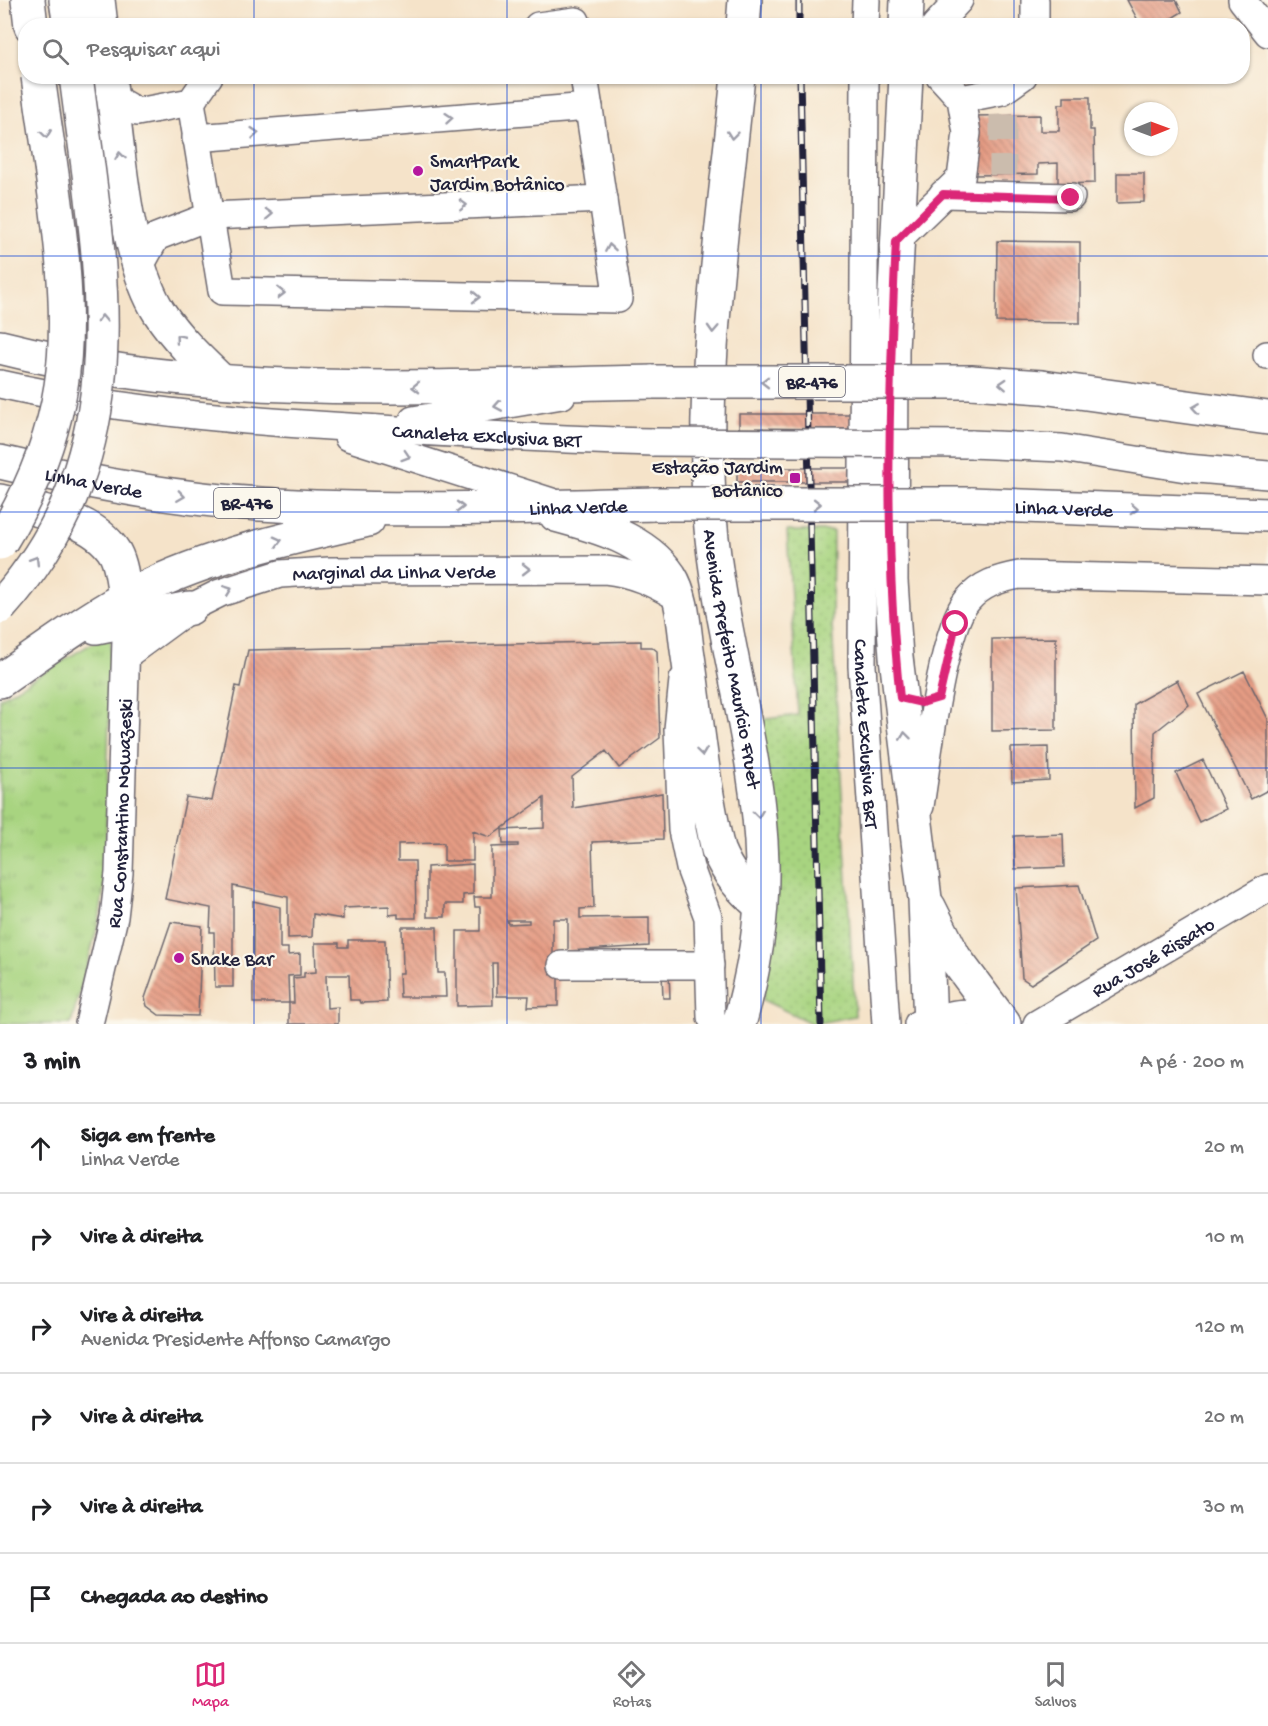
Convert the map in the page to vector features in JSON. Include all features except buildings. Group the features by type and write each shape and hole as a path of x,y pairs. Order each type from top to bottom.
{"main road":[{"path":"28,0 30,18"},
{"path":"66,0 69,18"},
{"path":"98,0 100,18"},
{"path":"744,18 745,0"},
{"path":"906,18 907,0"},
{"path":"0,543 33,485 46,449 62,385 64,309 56,217 39,84"},
{"path":"0,607 30,568 69,499 91,435 99,398 102,358 99,267 77,84"},
{"name":"Avenida Prefeito Maurício Fruet","path":"737,84 714,301 708,460 716,564 760,826 762,864 760,905 753,965 739,1024"},
{"path":"908,84 896,241 892,350 891,581 900,698 925,899 926,1023"},
{"path":"110,87 130,233 140,266 158,310 179,340 220,380"},
{"name":"BR-476","path":"0,347 83,364 220,380 332,388 646,382 971,382 1042,387 1263,417"},
{"name":"Linha Verde","path":"0,462 89,481 204,499 330,507 971,504 1268,515"},
{"path":"0,501 42,511 92,530 105,540 116,555 126,609"},
{"path":"0,681 68,635 126,609 175,575 271,543 422,507"},
{"path":"529,507 587,524 636,544 656,560 671,578 678,597 687,649 718,850 738,887 760,905"},
{"path":"126,609 190,608"},
{"path":"925,899 960,966 1003,1024"}],"street":[{"path":"865,18 866,0"},
{"path":"942,18 959,0"},
{"path":"1035,0 1035,18"},
{"path":"1242,0 1268,33"},
{"path":"110,87 137,112 190,102 203,84"},
{"path":"190,102 222,291 618,299 585,84"},
{"name":"Canaleta Exclusiva BRT","path":"865,84 862,666 886,1024"},
{"path":"896,241 961,178 967,134 961,99 947,84"},
{"path":"961,99 1009,94"},
{"path":"196,138 589,106"},
{"path":"943,194 1003,185 1071,198"},
{"path":"140,266 156,237 210,216 603,199"},
{"name":"Canaleta Exclusiva BRT","path":"365,429 646,382"},
{"name":"Canaleta Exclusiva BRT","path":"0,384 77,400 147,409 365,429 653,442 971,444 1062,448 1186,468 1268,475"},
{"name":"Canaleta Exclusiva BRT","path":"310,425 563,506"},
{"name":"Marginal da Linha Verde","path":"126,655 190,608 250,581 280,574 330,571 605,570 627,572 647,579 678,597"},
{"path":"916,828 947,653 965,603 978,589 997,579 1019,575 1268,581"},
{"name":"Rua Constantino Nowazeski","path":"89,1024 114,917 119,873 126,609"},
{"path":"687,649 678,729 684,839 690,868 708,917 711,1017 715,1024"},
{"path":"900,698 922,703 939,698"},
{"name":"Rua José Rissato","path":"1037,1024 1268,888"},
{"path":"562,965 711,965"},
{"path":"926,1023 948,1013 969,1011 989,1016 1003,1024"}],"green space":[{"path":"787,531 833,531 832,624 855,1016 813,1024 763,1000 773,929 759,720 798,715"},
{"path":"111,632 105,881 99,921 71,1024 0,1024 0,698"}],"tunnel":[{"path":"1003,115 1003,175"}],"railway":[{"path":"799,0 799,18"},
{"path":"800,84 821,1024"}],"place":[{"name":"SmartPark Jardim Botânico","path":"418,171"},
{"name":"Estação Jardim Botânico","path":"795,478"},
{"name":"Snake Bar","path":"179,958"}],"route":[{"path":"956,624 947,653 939,698 922,703 900,698 891,581 892,350 896,241 943,194 1071,198"}]}
